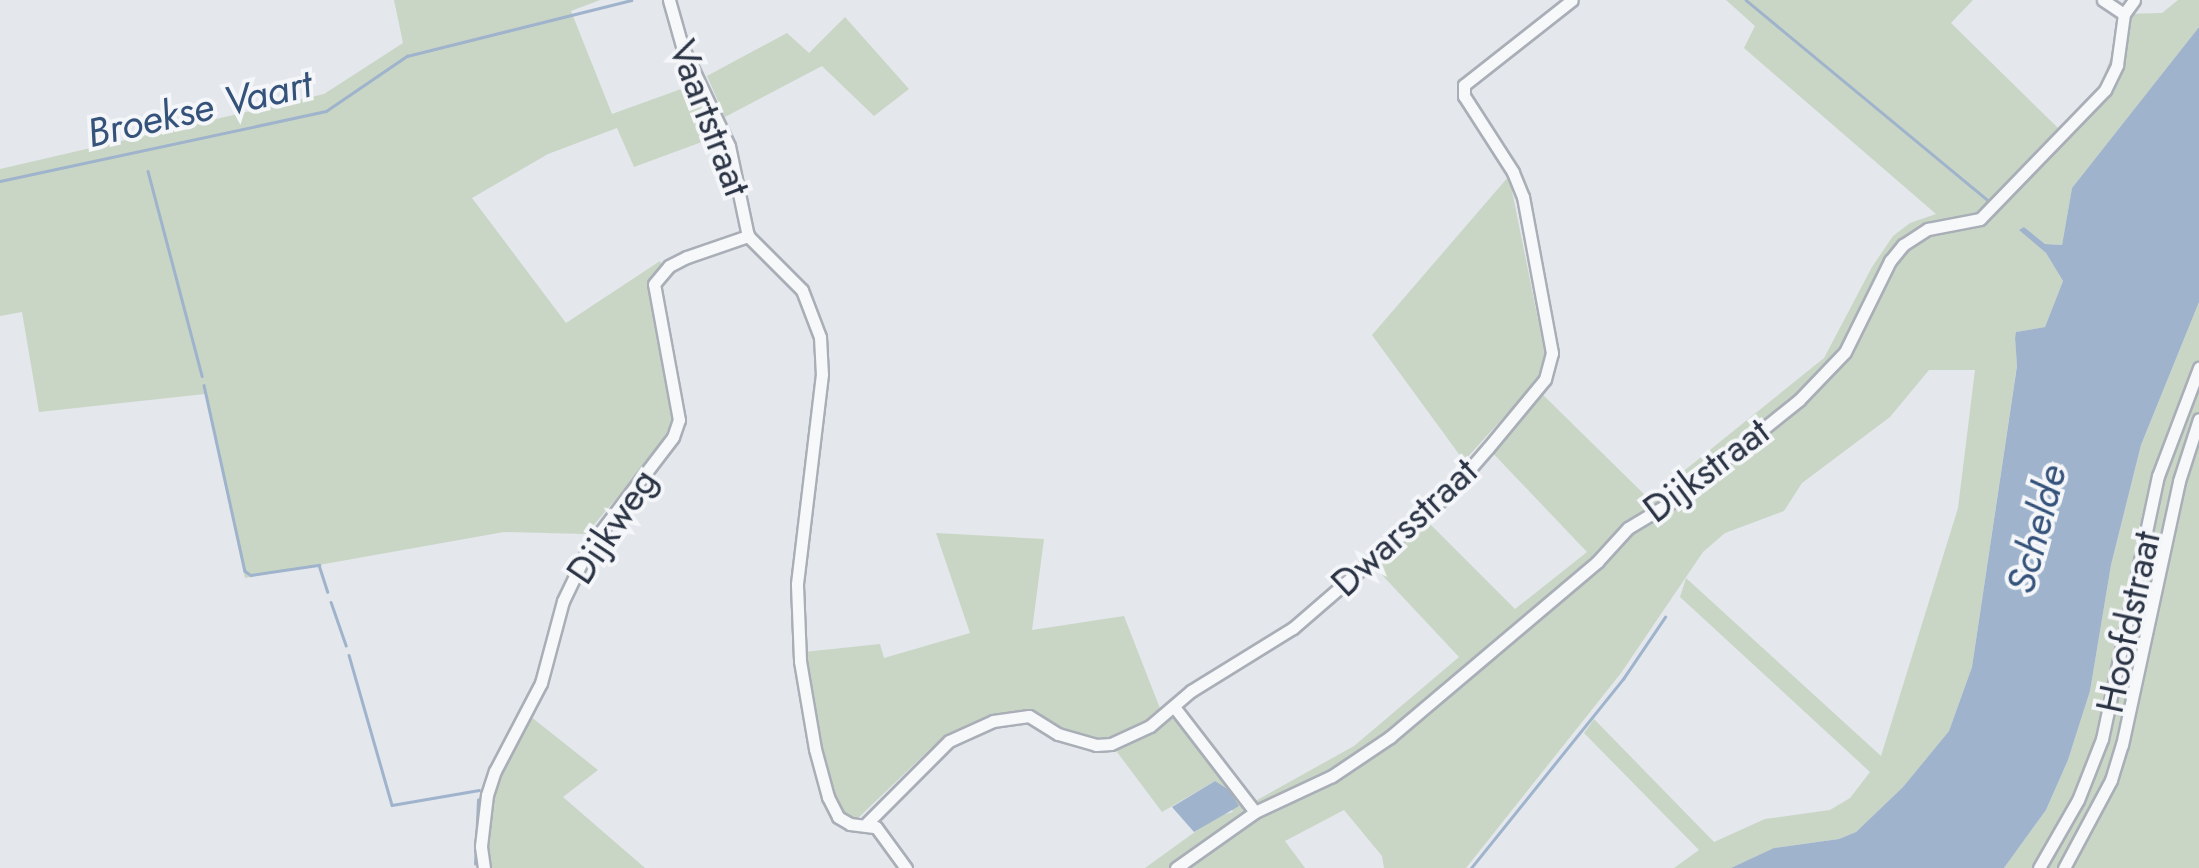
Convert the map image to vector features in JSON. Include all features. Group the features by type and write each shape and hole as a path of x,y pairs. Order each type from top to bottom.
{"street":[{"name":"Vaartstraat","path":"669,0 682,46 729,146 748,236"},
{"name":"Dwarsstraat","path":"867,823 926,760 948,741 978,726 1020,714 1084,744 1096,745 1137,733 1175,708 1190,691 1293,628 1448,494 1548,374 1552,353 1523,198 1512,172 1464,96 1464,85 1572,0"},
{"path":"2104,0 2124,14"},
{"name":"Dijkstraat","path":"1176,868 1255,812 1332,776 1390,737 1597,562 1628,528 1673,501 1826,375 1854,338 1890,261 1903,245 1928,229 1970,223 1988,212 2017,177 2105,90 2117,65 2124,14 2134,0"},
{"path":"748,236 802,290 820,337 818,410 798,547 800,661 828,798 843,820 867,823 888,839 906,868"},
{"name":"Dijkweg","path":"484,868 481,846 491,783 541,683 569,587 589,547 673,438 679,420 654,284 669,266 748,236"},
{"name":"Hoofdstraat","path":"2039,868 2084,786 2102,739 2158,476 2199,368"},
{"name":"Hoofdstraat","path":"2064,868 2111,780 2122,745 2178,481 2199,419"},
{"path":"1175,708 1255,812"}],"green space":[{"path":"394,0 600,0 571,11 612,114 695,84 718,136 634,167 617,128 548,154 472,198 566,323 660,261 662,265 648,290 673,420 656,452 586,534 504,532 245,578 205,394 39,412 22,312 0,316 0,169 324,94 403,43"},
{"path":"1726,0 1973,0 1951,23 2058,128 2100,87 2112,54 2118,55 2124,14 2162,13 2178,0 2199,0 2199,27 2072,188 2062,245 2045,244 2024,227 2020,230 2046,253 2063,281 2045,327 2017,332 2015,338 2017,365 1972,667 1949,731 1903,787 1856,832 1839,839 1775,848 1731,868 1674,868 1699,850 1584,733 1594,719 1714,842 1765,819 1830,810 1850,798 1870,772 1680,597 1686,578 1881,756 1958,508 1975,370 1929,370 1890,417 1802,483 1784,511 1725,533 1703,552 1621,673 1466,868 1384,868 1382,856 1344,810 1285,841 1305,868 1145,868 1217,816 1233,812 1215,781 1162,812 1111,744 1175,708 1250,804 1354,746 1459,657 1368,560 1422,516 1515,609 1587,552 1488,448 1537,389 1649,499 1824,358 1872,267 1893,236 1910,223 1936,214 1744,48 1755,26"},
{"path":"845,17 909,89 874,116 822,66 725,117 707,76 787,33 809,53"},
{"path":"1509,176 1546,359 1541,376 1464,461 1372,335"},
{"path":"2199,302 2199,868 2004,868 2046,810 2068,760 2090,691 2111,565 2141,445"},
{"path":"936,533 1044,539 1032,630 1124,616 1161,711 1121,735 1090,741 1063,731 1031,709 994,715 952,732 855,821 844,817 833,801 820,757 804,652 880,644 884,658 970,633"},
{"path":"530,716 598,770 563,797 645,868 490,868 486,854 492,794"}],"water":[{"name":"Schelde","path":"2199,27 2199,302 2141,445 2111,565 2090,691 2068,760 2046,810 2004,868 1731,868 1774,848 1839,839 1856,832 1903,787 1949,731 1972,667 2017,366 2016,332 2045,327 2063,281 2046,253 2019,230 2024,227 2045,244 2062,245 2072,188"},
{"path":"1215,781 1229,790 1239,806 1194,832 1172,807"}],"waterway":[{"name":"Broekse Vaart","path":"0,181 326,111 407,56 631,0"},
{"name":"Broekse Vaart","path":"1746,0 1990,202"},
{"path":"148,171 202,376"},
{"path":"204,385 245,571 251,575 319,565 328,592"},
{"path":"331,602 346,645"},
{"path":"1471,868 1623,679 1665,617"},
{"path":"349,655 392,805 479,790"},
{"path":"475,864 478,800"}]}
